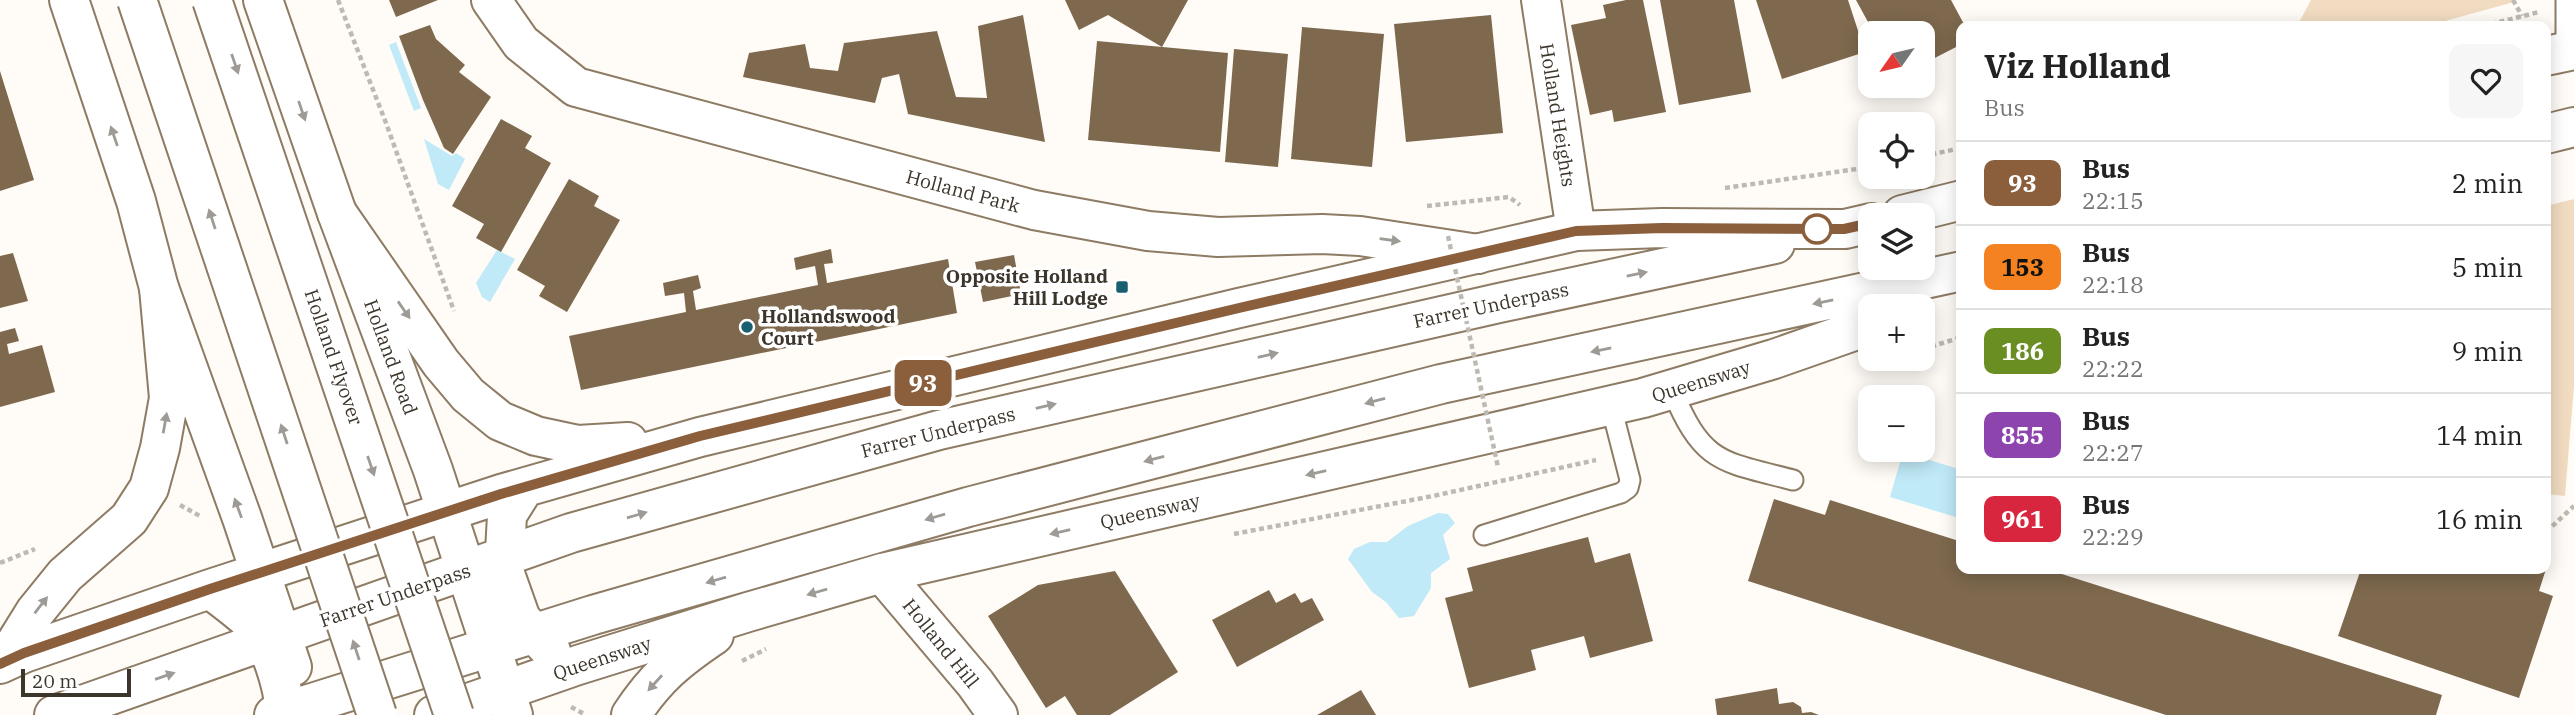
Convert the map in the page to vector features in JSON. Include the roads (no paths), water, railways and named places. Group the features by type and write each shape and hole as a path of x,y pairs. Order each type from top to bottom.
{"main road":[{"path":"69,0 136,201 159,288 309,715"},
{"path":"137,0 377,715"},
{"name":"Holland Flyover","path":"212,0 454,715"},
{"name":"Holland Road","path":"263,0 337,213 447,512 509,703"},
{"name":"Holland Park","path":"491,0 522,43 576,87 1034,210 1148,231 1218,237 1322,234 1465,245"},
{"name":"Holland Heights","path":"1541,0 1574,220"},
{"path":"2551,133 2574,127"},
{"path":"1935,207 1956,202"},
{"path":"337,213 441,363 468,395 500,421 536,436 578,445 700,436"},
{"path":"2,663 210,589 447,512 700,436 1239,308 1465,245 1574,220 1662,228 1858,226"},
{"name":"Farrer Underpass","path":"54,715 571,533 939,430 1499,303 1858,226"},
{"path":"275,715 593,615 968,507 1441,384 1956,272"},
{"path":"2,663 35,612 65,575 129,519 149,488 169,398 159,288"},
{"path":"1935,303 1956,296"},
{"name":"Queensway","path":"433,715 509,703 578,665 882,573 1611,406 1774,359 1858,330"},
{"path":"524,488 507,515 504,571 521,619 551,651 578,665"},
{"name":"Holland Hill","path":"882,573 998,715"},
{"path":"210,589 251,621 271,654 284,699 285,715"},
{"path":"631,715 674,662 748,612"}],"lane":[{"path":"2562,53 2565,3"},
{"path":"1672,390 1686,424 1707,450 1727,463 1793,480"},
{"path":"1484,536 1621,493 1629,488 1625,454 1611,406"}],"water":[{"path":"396,42 421,108 414,111 389,45"},
{"path":"424,139 452,156 456,153 465,159 449,190 438,184"},
{"path":"497,250 515,259 490,302 482,297 476,283"},
{"path":"1900,462 1935,462 1956,468 1956,517 1890,497"},
{"path":"1438,513 1448,514 1455,523 1443,535 1450,559 1431,573 1431,588 1414,616 1399,618 1386,602 1372,592 1348,559 1354,549 1370,542 1387,542 1408,526"}],"place":[{"name":"Opposite Holland Hill Lodge","path":"1122,287"},
{"name":"Hollandswood Court","path":"747,327"}]}
